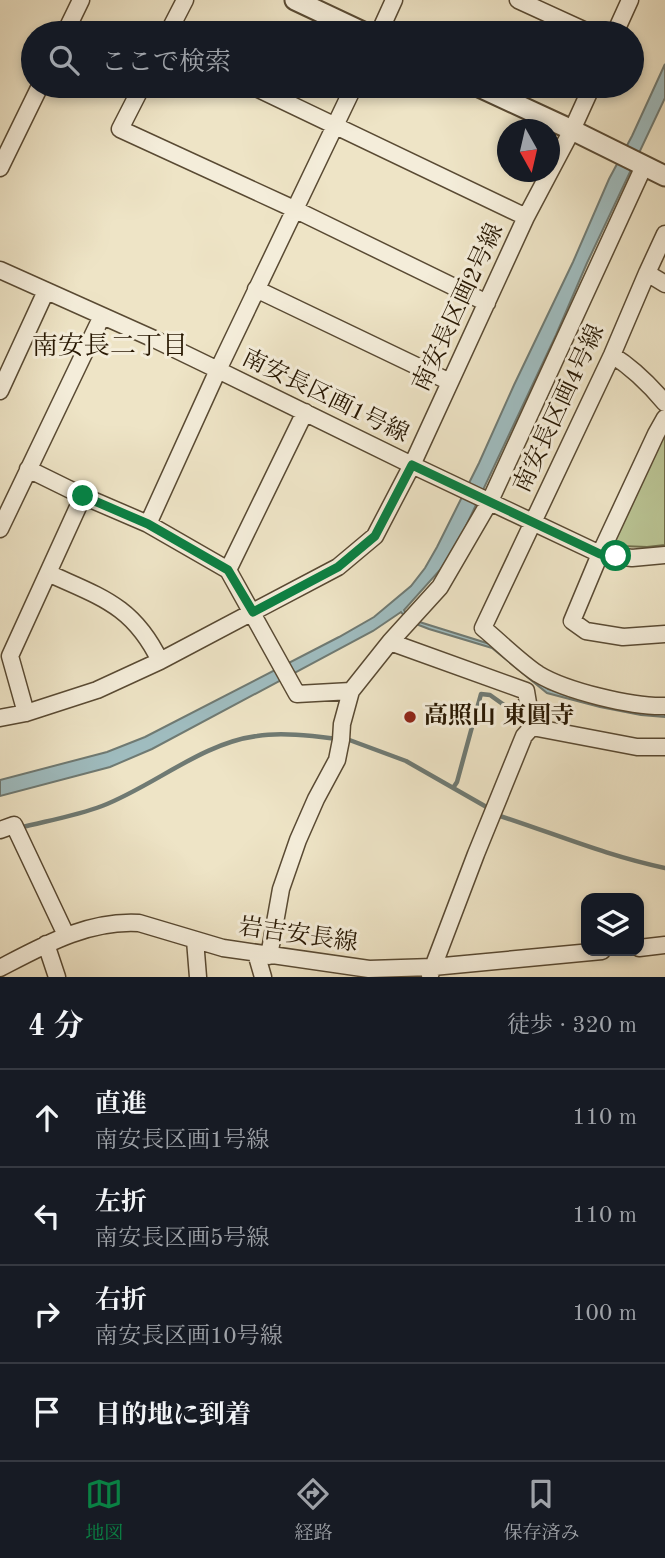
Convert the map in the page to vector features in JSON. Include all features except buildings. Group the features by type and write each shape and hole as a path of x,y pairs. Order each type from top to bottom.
{"street":[{"path":"70,21 80,0"},
{"path":"174,21 185,0"},
{"path":"295,0 340,21"},
{"path":"384,21 394,0"},
{"path":"518,0 564,21"},
{"path":"620,21 630,0"},
{"path":"0,168 34,98"},
{"path":"136,98 120,128 487,303"},
{"name":"南安長区画2号線","path":"0,719 97,690 160,661 338,567 375,536 412,465 526,217 278,98"},
{"name":"南安長区画1号線","path":"348,98 218,370 600,554 632,558 665,555"},
{"path":"503,98 665,176"},
{"path":"526,217 587,98"},
{"path":"263,977 262,954 281,889 298,840 337,760 342,724 351,691 390,642 440,587 490,501 641,164"},
{"name":"南安長区画4号線","path":"665,234 612,355 483,628 539,674 573,689 626,703 665,706"},
{"path":"0,270 218,370 148,524"},
{"path":"648,273 665,284"},
{"path":"256,289 450,382"},
{"path":"0,391 46,291"},
{"path":"0,529 103,316"},
{"path":"612,355 649,384 665,403"},
{"path":"228,570 305,412"},
{"path":"665,418 600,554 572,621 586,631 623,637 665,634"},
{"path":"28,469 148,524 228,570 297,694 351,691"},
{"path":"26,713 10,656 83,496"},
{"path":"48,573 112,603 146,635 160,661"},
{"path":"390,642 526,691"},
{"path":"532,727 526,691 539,674"},
{"path":"532,727 628,746 665,747"},
{"path":"431,972 524,736 532,727"},
{"path":"0,830 14,825 65,935"},
{"name":"岩吉安長線","path":"0,968 65,935 94,926 130,922 223,948 369,969 431,972 498,960 581,953"},
{"path":"195,940 198,977"},
{"path":"46,944 57,977"},
{"path":"644,947 665,945"},
{"path":"498,960 499,977"}],"green space":[{"path":"665,428 665,545 620,546 613,538"}],"water":[{"path":"665,64 665,98 556,335 458,543 440,570 404,610 407,615 405,617 401,612 373,631 152,749 110,767 0,796 0,780 107,752 145,737 339,637 374,617 411,586 437,547 479,463 609,179"},
{"path":"413,620 493,645 548,689 601,703 665,714 665,717 600,707 547,693 492,648 429,629 411,622"}],"waterway":[{"path":"453,788 457,782 481,694 490,695 525,720"},
{"path":"19,828 102,806 197,756 237,740 277,734 338,739"},
{"path":"344,738 406,761 490,809"},
{"path":"497,815 601,851 665,868"}],"place":[{"name":"高照山 東圓寺","path":"410,717"}],"district":[{"name":"南安長二丁目","path":"110,347"}],"route":[{"path":"83,496 148,524 228,570 253,612 338,567 375,536 412,465 600,554 616,556"}]}
